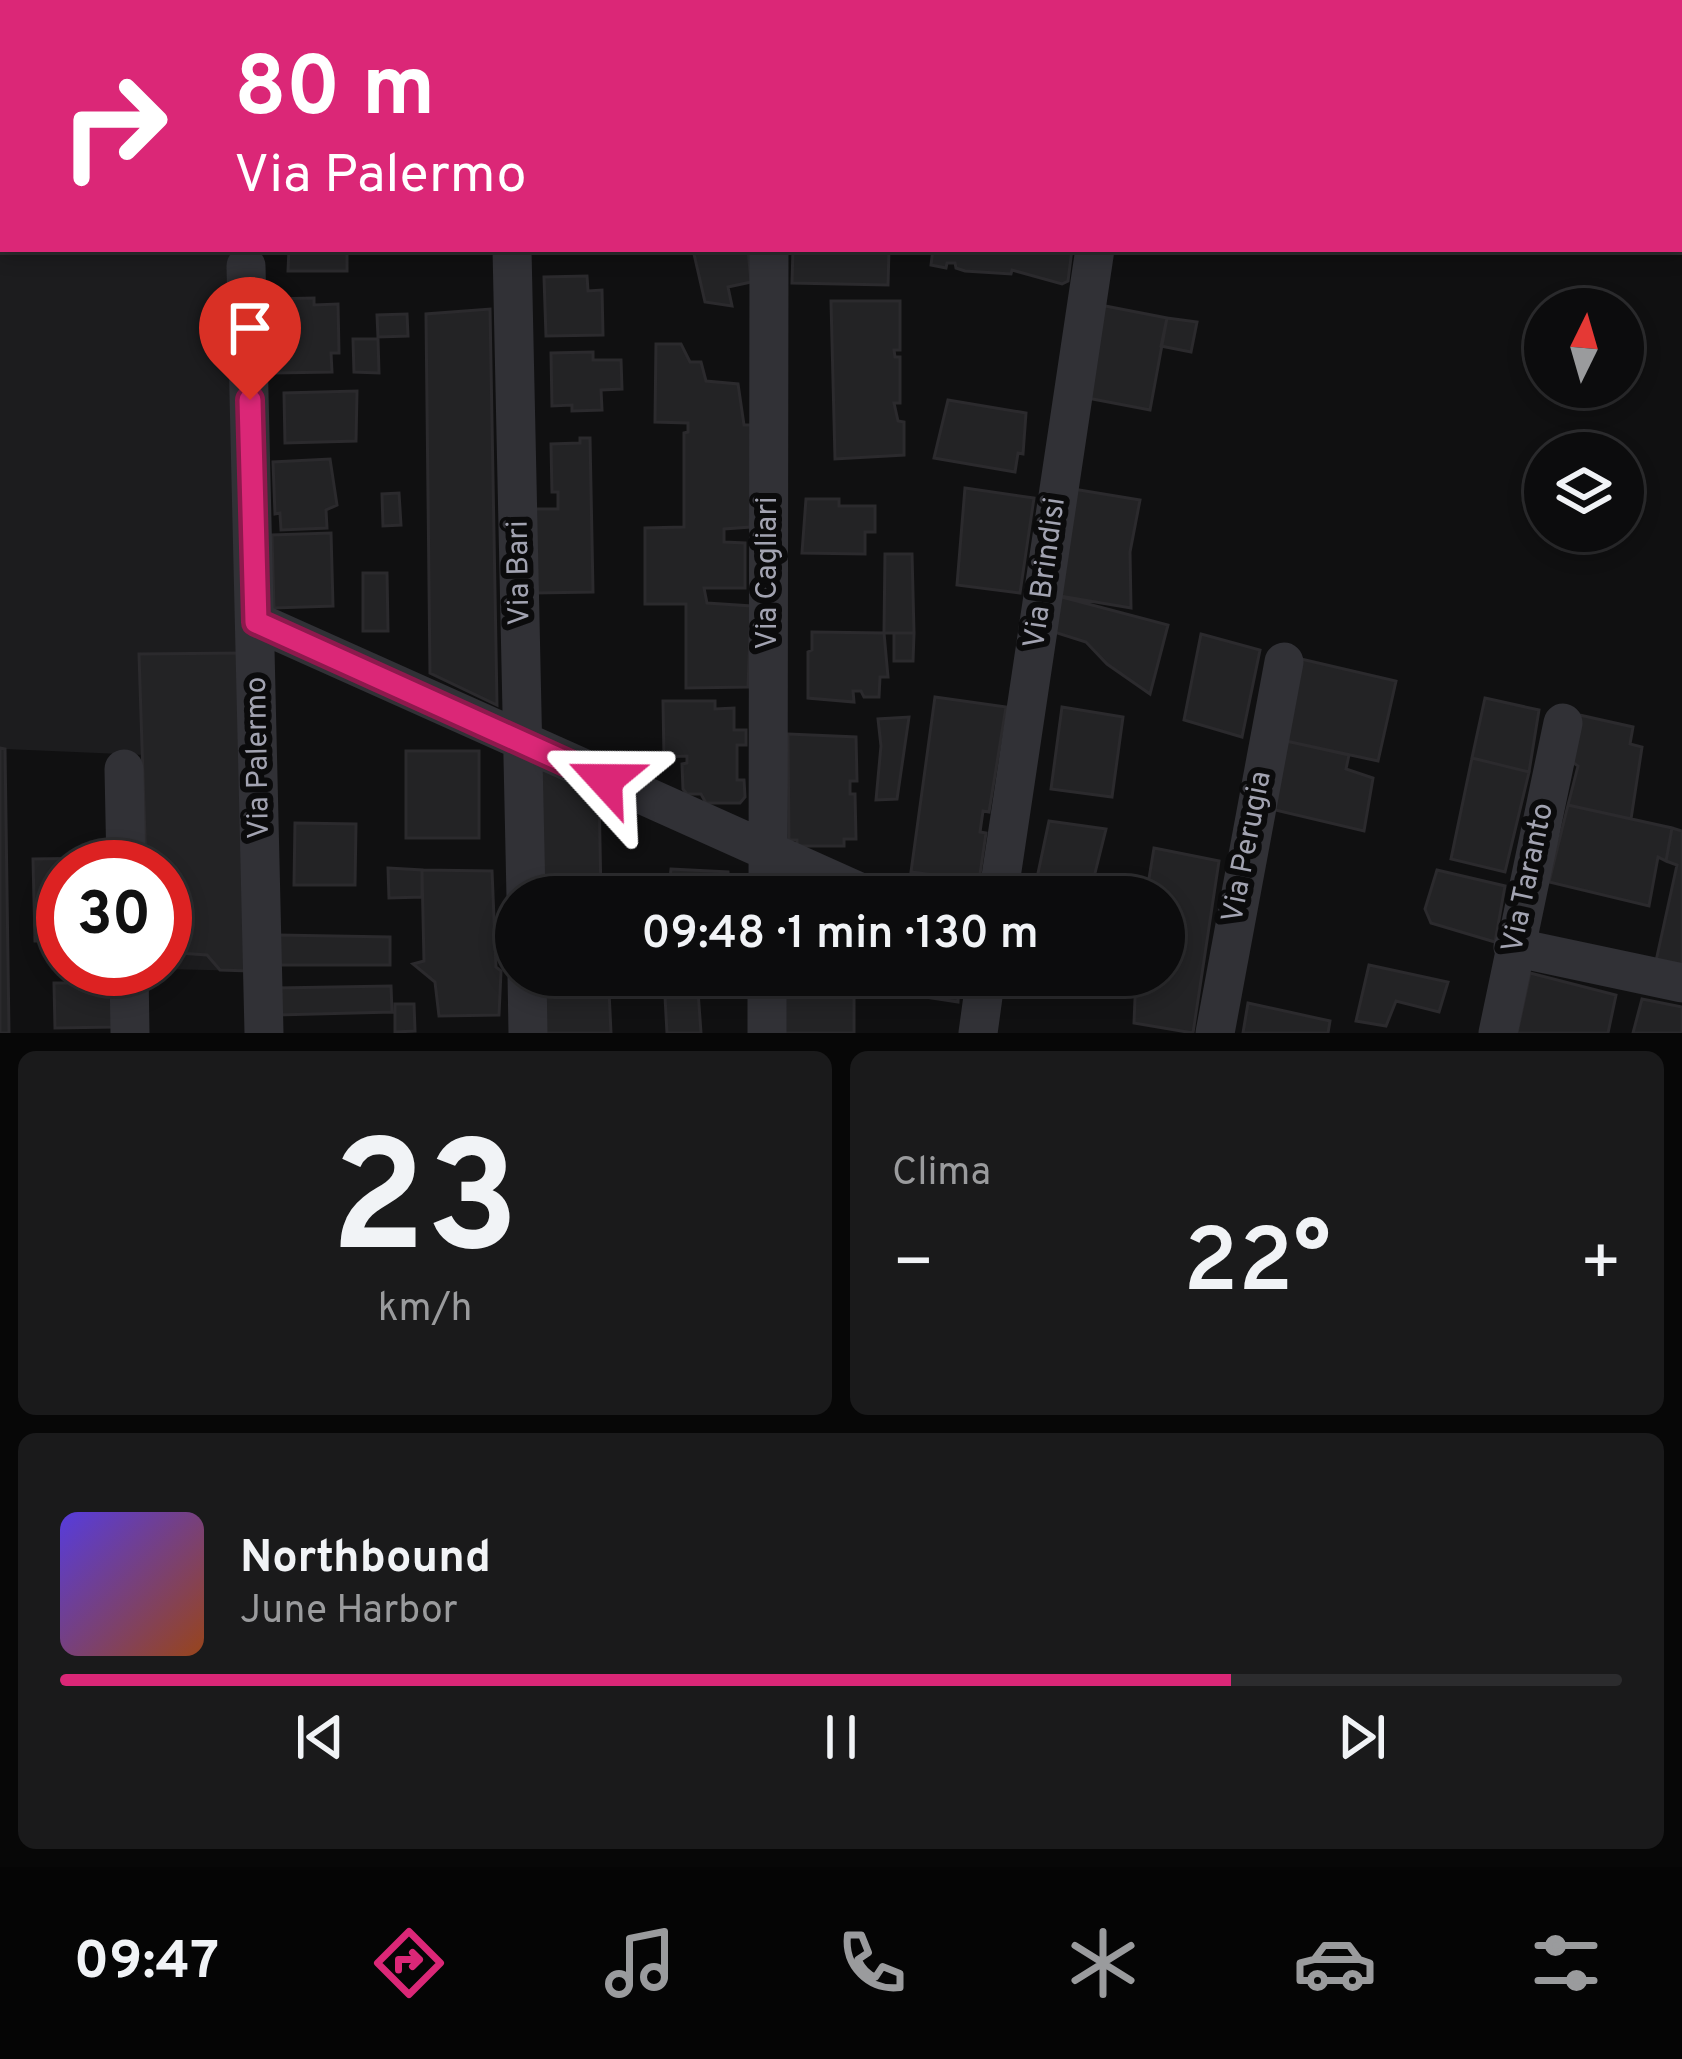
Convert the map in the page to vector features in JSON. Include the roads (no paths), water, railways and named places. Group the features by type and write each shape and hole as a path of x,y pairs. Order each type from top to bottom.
{"street":[{"name":"Via Bari","path":"512,252 526,876"},
{"name":"Via Cagliari","path":"768,876 769,252"},
{"name":"Via Brindisi","path":"1001,876 1095,252"},
{"name":"Via Palermo","path":"246,266 264,1033"},
{"path":"256,622 823,876"},
{"name":"Via Perugia","path":"1215,1033 1284,662"},
{"name":"Via Taranto","path":"1498,1033 1563,723"},
{"path":"124,769 126,840"},
{"path":"1513,947 1682,982"},
{"path":"129,996 130,1033"},
{"path":"527,996 528,1033"},
{"path":"767,996 767,1033"},
{"path":"978,1033 983,996"}]}
